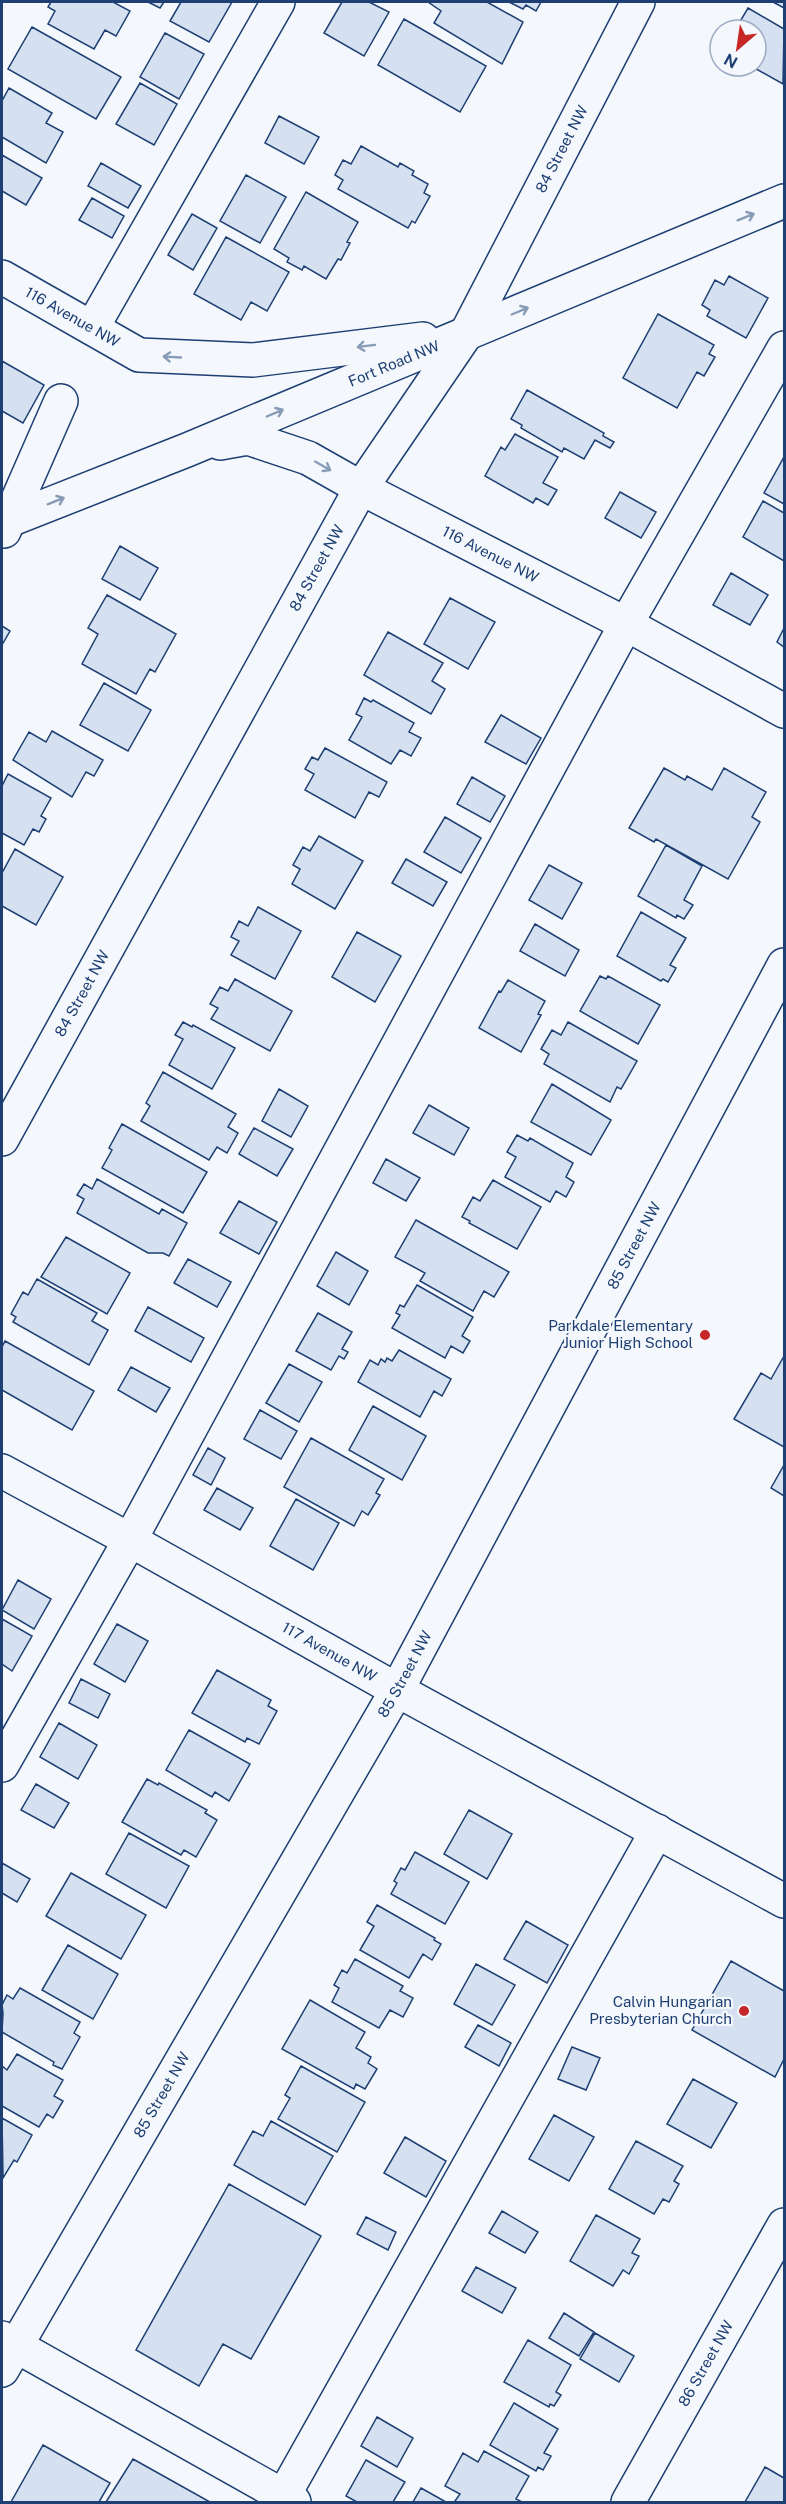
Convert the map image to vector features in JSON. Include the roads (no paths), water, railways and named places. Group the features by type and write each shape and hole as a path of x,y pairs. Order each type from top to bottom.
{"street":[{"path":"92,328 278,2"},
{"name":"84 Street NW","path":"2,1139 361,488 466,333 638,2"},
{"name":"Fort Road NW","path":"5,526 784,201"},
{"name":"116 Avenue NW","path":"2,277 139,355 254,360 466,333"},
{"path":"2,1765 130,1540 627,624 784,348"},
{"path":"5,526 61,401"},
{"name":"116 Avenue NW","path":"187,450 248,438 308,458 361,488 627,624 784,711"},
{"name":"85 Street NW","path":"6,2351 397,1690 784,965"},
{"name":"117 Avenue NW","path":"2,1471 784,1901"},
{"path":"6,2351 286,2500 657,1831"},
{"name":"86 Street NW","path":"628,2502 784,2225"}],"place":[{"name":"Parkdale Elementary Junior High School","path":"705,1335"},
{"name":"Calvin Hungarian Presbyterian Church","path":"744,2011"}]}
